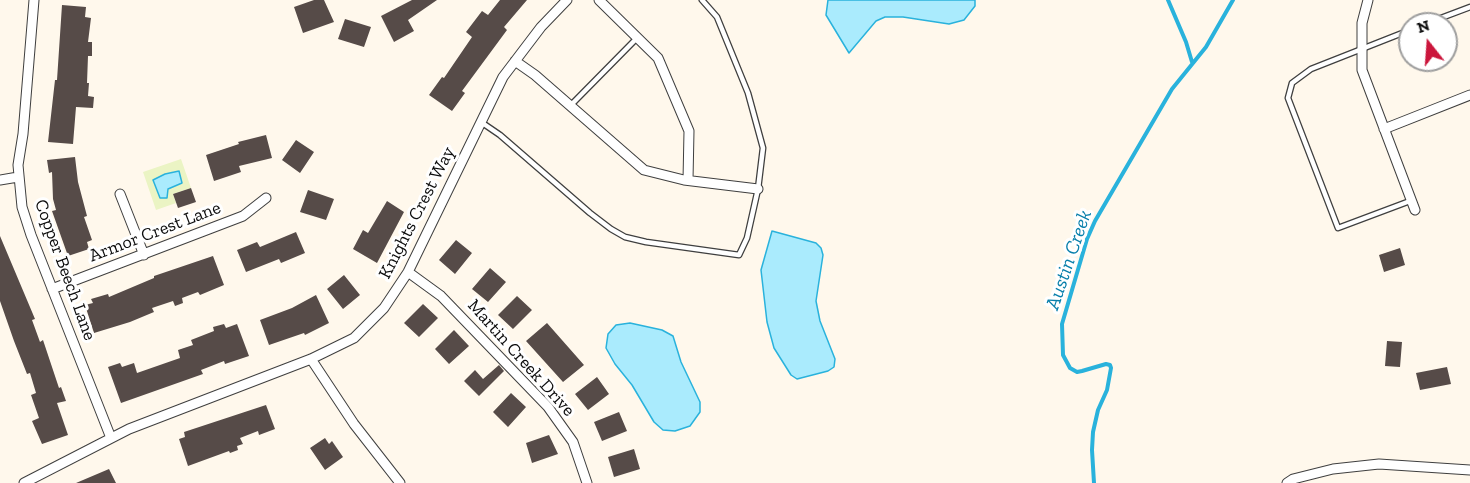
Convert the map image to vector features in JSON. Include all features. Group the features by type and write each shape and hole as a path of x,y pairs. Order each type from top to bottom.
{"street":[{"name":"Copper Beech Lane","path":"34,0 18,177 22,207 111,438"},
{"name":"Knights Crest Way","path":"24,483 111,438 195,402 311,359 354,338 384,308 408,272 503,77 541,27 567,0"},
{"path":"599,0 658,58 689,130 688,180"},
{"path":"1368,0 1362,23 1362,70 1415,210"},
{"path":"515,61 535,75 644,170 688,180 758,189"},
{"path":"1384,129 1470,95"},
{"path":"0,180 18,177"},
{"path":"120,194 144,255"},
{"name":"Armor Crest Lane","path":"52,289 243,216 266,198"},
{"name":"Martin Creek Drive","path":"408,272 441,296 548,407 573,442 586,483"},
{"path":"311,359 354,424 400,483"},
{"path":"1287,483 1293,479 1333,469 1379,464 1470,470"}],"lane":[{"path":"481,122 500,135 611,229 625,237 739,255 747,238 758,189 763,148 748,93 717,17 702,0"},
{"path":"1398,34 1311,69 1292,83 1288,98 1338,228 1410,201"},
{"path":"570,106 637,38"}],"green space":[{"path":"181,159 191,188 173,194 176,203 156,210 143,172"}],"water":[{"path":"828,0 975,0 975,6 964,20 949,24 903,17 885,17 876,21 849,53 826,15"},
{"path":"179,171 182,183 168,189 167,198 160,198 153,180"},
{"path":"772,231 816,243 821,248 823,255 816,301 820,321 835,359 834,367 828,371 797,379 791,375 774,348 767,322 761,270"},
{"path":"630,323 662,330 673,336 681,362 700,402 700,412 690,426 675,431 663,430 654,422 632,385 615,364 606,348 608,334 616,325"}],"building":[{"path":"314,0 324,0 334,22 303,33 294,7"},
{"path":"412,0 437,0 408,20 414,31 394,42 381,16"},
{"path":"500,0 527,0 504,27 507,30 462,91 465,93 452,111 429,95 442,77 444,78 472,37 466,32 482,11 488,15"},
{"path":"62,5 86,7 85,17 91,18 88,42 92,42 92,56 88,56 87,83 89,83 88,96 94,97 93,108 76,107 73,144 48,142 55,80 57,80"},
{"path":"345,19 371,27 364,47 338,39"},
{"path":"266,135 272,158 239,166 241,172 214,181 206,155 239,144 238,142"},
{"path":"296,140 314,152 300,173 282,160"},
{"path":"75,157 78,182 87,216 84,217 92,240 87,242 89,249 68,256 52,211 56,210 53,199 52,172 49,173 47,160"},
{"path":"191,188 196,202 178,208 173,194"},
{"path":"308,190 334,199 326,220 300,212"},
{"path":"387,201 404,212 377,263 353,249 363,230 368,233"},
{"path":"296,232 305,253 281,263 279,259 246,272 237,250 257,242 260,247"},
{"path":"0,236 35,319 32,320 40,342 43,340 59,388 61,387 66,401 57,403 68,435 42,444 32,421 39,418 31,395 36,393 0,301"},
{"path":"456,240 472,253 455,274 439,260"},
{"path":"1400,248 1405,265 1384,272 1379,255"},
{"path":"213,256 224,285 200,295 198,292 182,298 183,303 175,306 173,301 152,308 154,312 94,333 85,305 93,303 91,299 108,294 109,297 154,278 154,276"},
{"path":"490,268 506,282 488,302 472,289"},
{"path":"344,275 360,295 343,309 327,289"},
{"path":"316,295 329,323 305,335 304,333 269,345 260,320 292,308"},
{"path":"517,296 532,310 513,329 498,315"},
{"path":"423,304 438,318 419,337 404,323"},
{"path":"547,323 584,365 563,382 526,341"},
{"path":"224,324 226,328 237,324 249,356 225,364 224,361 201,370 203,374 121,403 108,367 120,363 122,367 134,363 137,373 180,358 178,350 193,345 191,340 214,331 213,327"},
{"path":"454,330 469,346 449,364 435,349"},
{"path":"1387,341 1402,342 1400,367 1385,366"},
{"path":"499,365 504,371 479,396 464,381 475,370 483,379"},
{"path":"1447,367 1451,384 1420,390 1416,373"},
{"path":"597,377 609,394 588,410 575,394"},
{"path":"511,393 526,407 508,427 493,412"},
{"path":"266,405 275,429 259,435 258,431 240,438 243,444 237,446 238,450 188,466 179,439 185,437 184,432"},
{"path":"619,412 627,431 602,441 594,422"},
{"path":"549,435 558,454 532,463 526,443"},
{"path":"325,438 329,444 332,441 343,457 325,470 310,448"},
{"path":"634,449 640,469 614,477 608,457"},
{"path":"109,469 116,483 76,483"}],"waterway":[{"path":"1168,0 1192,62"},
{"name":"Austin Creek","path":"1094,483 1093,432 1098,410 1107,390 1111,368 1106,364 1077,372 1070,368 1063,355 1062,324 1087,239 1095,221 1172,89 1206,47 1233,0"}]}
